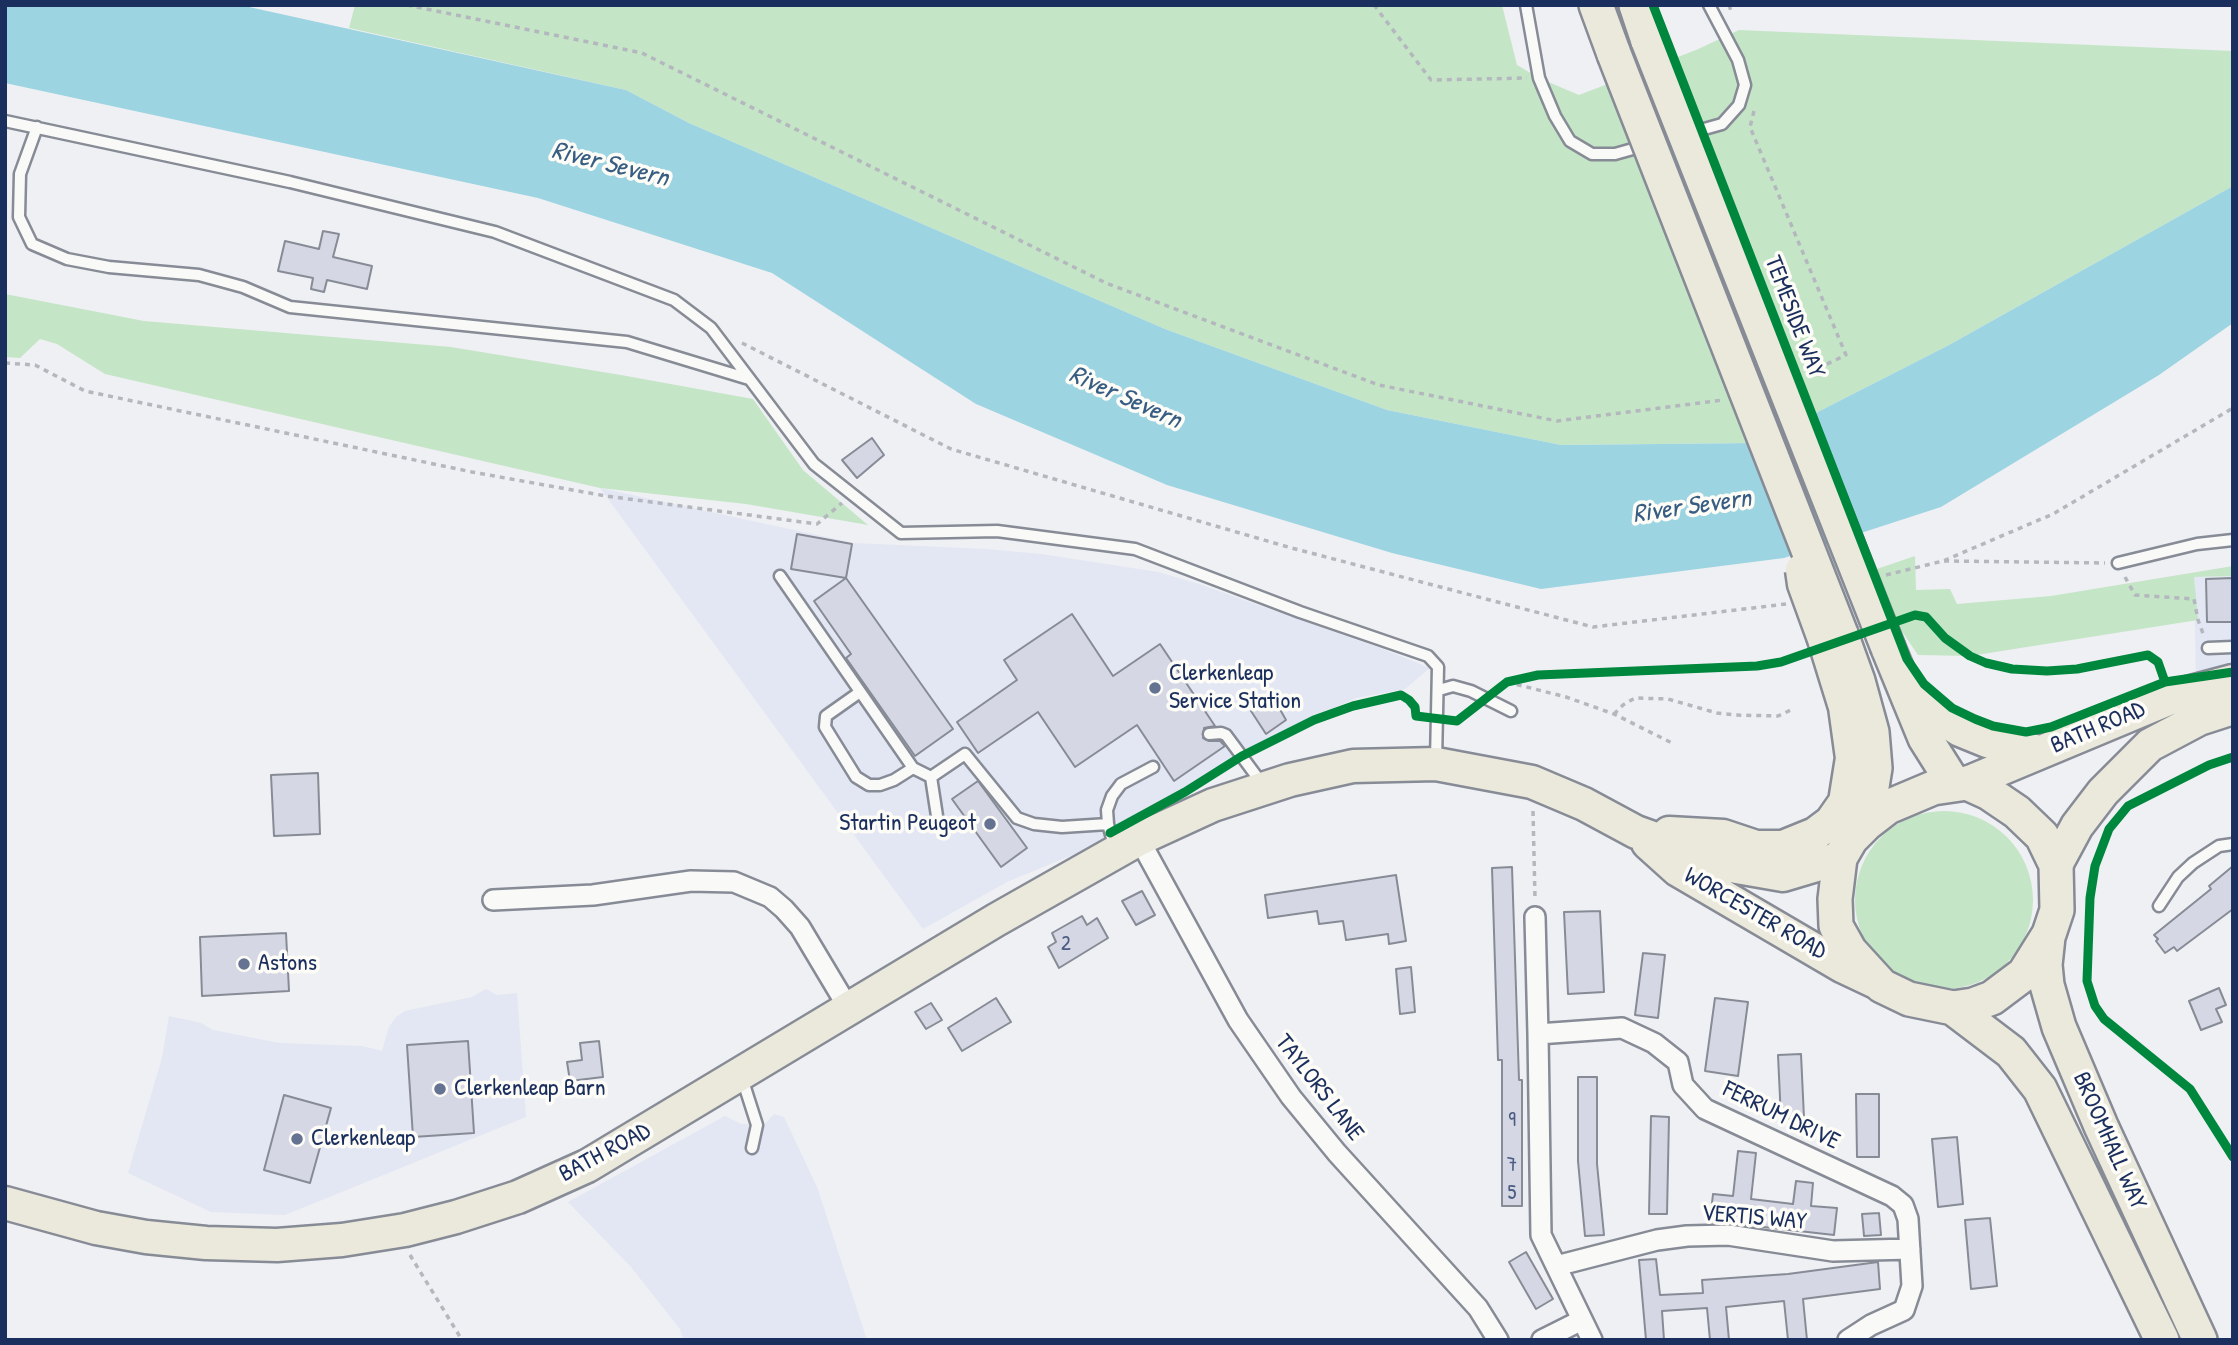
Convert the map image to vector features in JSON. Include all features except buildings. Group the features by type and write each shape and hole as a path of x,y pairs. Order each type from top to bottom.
{"highway":[{"path":"1596,5 1793,513 1833,637 1858,681 1872,732 1875,768 1866,824"},
{"name":"TEMESIDE WAY","path":"1636,5 1925,738 1960,784"},
{"path":"1960,784 1989,793 2017,812 2042,836 2056,865 2057,910 2049,934 2024,974 1992,998 1953,1008 1909,999 1882,986 1850,951 1836,926 1835,899 1840,858 1851,839 1866,824 1888,807 1933,788 1960,784"},
{"name":"BROOMHALL WAY","path":"2049,934 2045,965 2047,985 2059,1027 2200,1340"},
{"name":"BROOMHALL WAY","path":"1953,1008 2011,1052 2040,1088 2162,1340"}],"main road":[{"path":"1636,832 1723,836 1756,846 1783,847 1815,834 1830,822 1845,802 1852,758 1833,637"},
{"name":"BATH ROAD","path":"1960,784 2173,697 2233,681"},
{"path":"1908,696 1960,730 1987,741 2040,752"},
{"name":"BATH ROAD","path":"2056,865 2077,826 2103,792 2150,745 2199,719 2233,708"},
{"name":"WORCESTER ROAD","path":"1121,839 1290,780 1353,766 1436,764 1532,782 1584,804 1636,832 1731,866 1783,875 1840,858"},
{"name":"WORCESTER ROAD","path":"1636,832 1678,870 1842,966 1882,986"},
{"name":"BATH ROAD","path":"5,1203 96,1228 146,1237 206,1243 277,1245 342,1240 405,1230 456,1217 517,1197 587,1166 996,920 1121,839"}],"street":[{"name":"TAYLORS LANE","path":"1121,839 1291,1097 1337,1153 1478,1308 1498,1340"},
{"path":"493,900 593,895 691,881 734,882 771,897 784,909 811,944 849,1009"},
{"path":"1535,917 1541,1235 1592,1340"},
{"name":"FERRUM DRIVE","path":"1538,1034 1622,1028 1654,1043 1678,1062 1683,1085 1705,1109 1892,1196 1903,1206 1908,1219 1912,1286 1904,1310 1871,1325 1848,1340"},
{"name":"VERTIS WAY","path":"1556,1266 1657,1240 1687,1236 1728,1235 1833,1251 1910,1249"},
{"path":"1542,1340 1582,1320"}],"lane":[{"path":"1526,5 1539,78 1555,116 1570,141 1592,154 1615,154 1722,124 1739,105 1745,85 1738,60 1709,5"},
{"path":"5,121 290,182 495,232 674,300 711,327 814,464 901,533 997,531 1135,549 1300,612 1428,656 1438,667 1436,764"},
{"path":"37,127 20,174 19,217 32,244 67,259 109,267 199,275 243,287 290,307 627,342 751,380"},
{"path":"2118,563 2197,544 2233,540"},
{"path":"780,576 913,768 932,778"},
{"path":"2208,648 2233,647"},
{"path":"1439,690 1453,686 1471,691 1511,712"},
{"path":"860,692 826,716 825,727 856,777 869,785 880,785 913,768"},
{"path":"1209,734 1226,735 1266,788"},
{"path":"932,778 965,754 1017,818 1034,824 1121,839"},
{"path":"1121,839 1107,810 1112,796 1121,785 1153,767"},
{"path":"932,778 937,816"},
{"path":"2159,906 2178,877 2193,863 2219,846 2233,844"},
{"path":"741,1074 757,1125 752,1149"}],"path":[{"path":"407,5 642,53 1106,283 1379,385 1557,421 1731,399"},
{"path":"1374,5 1431,80 1539,78"},
{"path":"1729,5 1734,18"},
{"path":"1755,106 1750,127 1846,355 1799,377"},
{"path":"711,327 951,449 1288,547 1593,627 1773,605"},
{"path":"5,363 35,365 85,391 472,472 606,496 817,524 852,494"},
{"path":"1884,575 1943,561 2053,514 2233,408"},
{"path":"1943,561 2118,563 2135,595 2194,599 2197,620 2208,648"},
{"path":"1486,698 1507,682 1530,677"},
{"path":"1507,682 1566,697 1615,714 1674,744"},
{"path":"1615,714 1635,698 1668,699 1717,713 1735,715 1778,716 1793,709"},
{"path":"1532,782 1535,917"},
{"path":"405,1230 411,1259 462,1340"}],"shaded area":[{"path":"600,488 854,543 1041,554 1158,572 1196,583 1430,668 1405,689 1356,698 1298,725 1092,847 1007,882 923,929"},
{"path":"2233,576 2233,676 2196,682 2194,577"},
{"path":"486,989 497,995 517,993 526,1117 285,1215 211,1212 128,1173 162,1058 169,1016 201,1023 213,1030 279,1043 362,1046 382,1051 389,1027 396,1017 405,1011 472,997"},
{"path":"774,1114 784,1117 817,1187 867,1340 684,1340 680,1329 631,1267 568,1202 725,1116 741,1124 764,1125"}],"green space":[{"path":"355,5 1502,5 1517,65 1539,78 1579,95 1696,50 1739,30 2233,51 2233,186 1949,345 1757,443 1561,445 1387,410 1165,329 689,123 626,90 349,28"},
{"path":"5,294 144,321 451,347 753,399 803,470 868,525 746,504 600,488 105,374 57,344 40,339 20,358 5,357"},
{"path":"1915,556 1916,590 1950,589 1957,604 2051,596 2233,566 2233,576 2194,577 2198,620 1970,656 1918,655 1901,630 1871,571"},
{"path":"1944,811 1978,818 2007,837 2026,866 2033,900 2026,934 2007,963 1978,982 1944,989 1910,982 1881,963 1862,934 1855,900 1862,866 1881,837 1910,818"}],"water":[{"name":"River Severn","path":"5,5 240,5 626,90 689,123 1165,329 1387,410 1561,445 1757,443 1949,345 2233,186 2233,323 2159,375 1941,507 1784,558 1541,589 1392,553 1167,485 976,404 772,273 538,198 5,83"}],"cycle path":[{"path":"1653,5 1907,659 1924,684 1952,708 1975,719 1993,726 2026,732 2051,727 2165,682 2233,672"},
{"path":"1110,833 1185,792 1242,756 1314,720 1353,706 1401,695 1415,707 1416,716 1457,721 1507,682 1538,675 1757,666 1781,662 1915,615 1926,617 1945,638 1970,656 1986,663 2012,669 2047,671 2077,669 2148,655 2158,662 2165,682"},
{"path":"2233,757 2209,765 2128,806 2109,829 2095,866 2090,898 2087,981 2095,1006 2104,1019 2190,1089 2233,1157"}],"place":[{"name":"Clerkenleap Service Station","path":"1155,688"},
{"name":"Startin Peugeot","path":"990,824"},
{"name":"Astons","path":"244,964"},
{"name":"Clerkenleap Barn","path":"440,1089"},
{"name":"Clerkenleap","path":"297,1139"}]}
